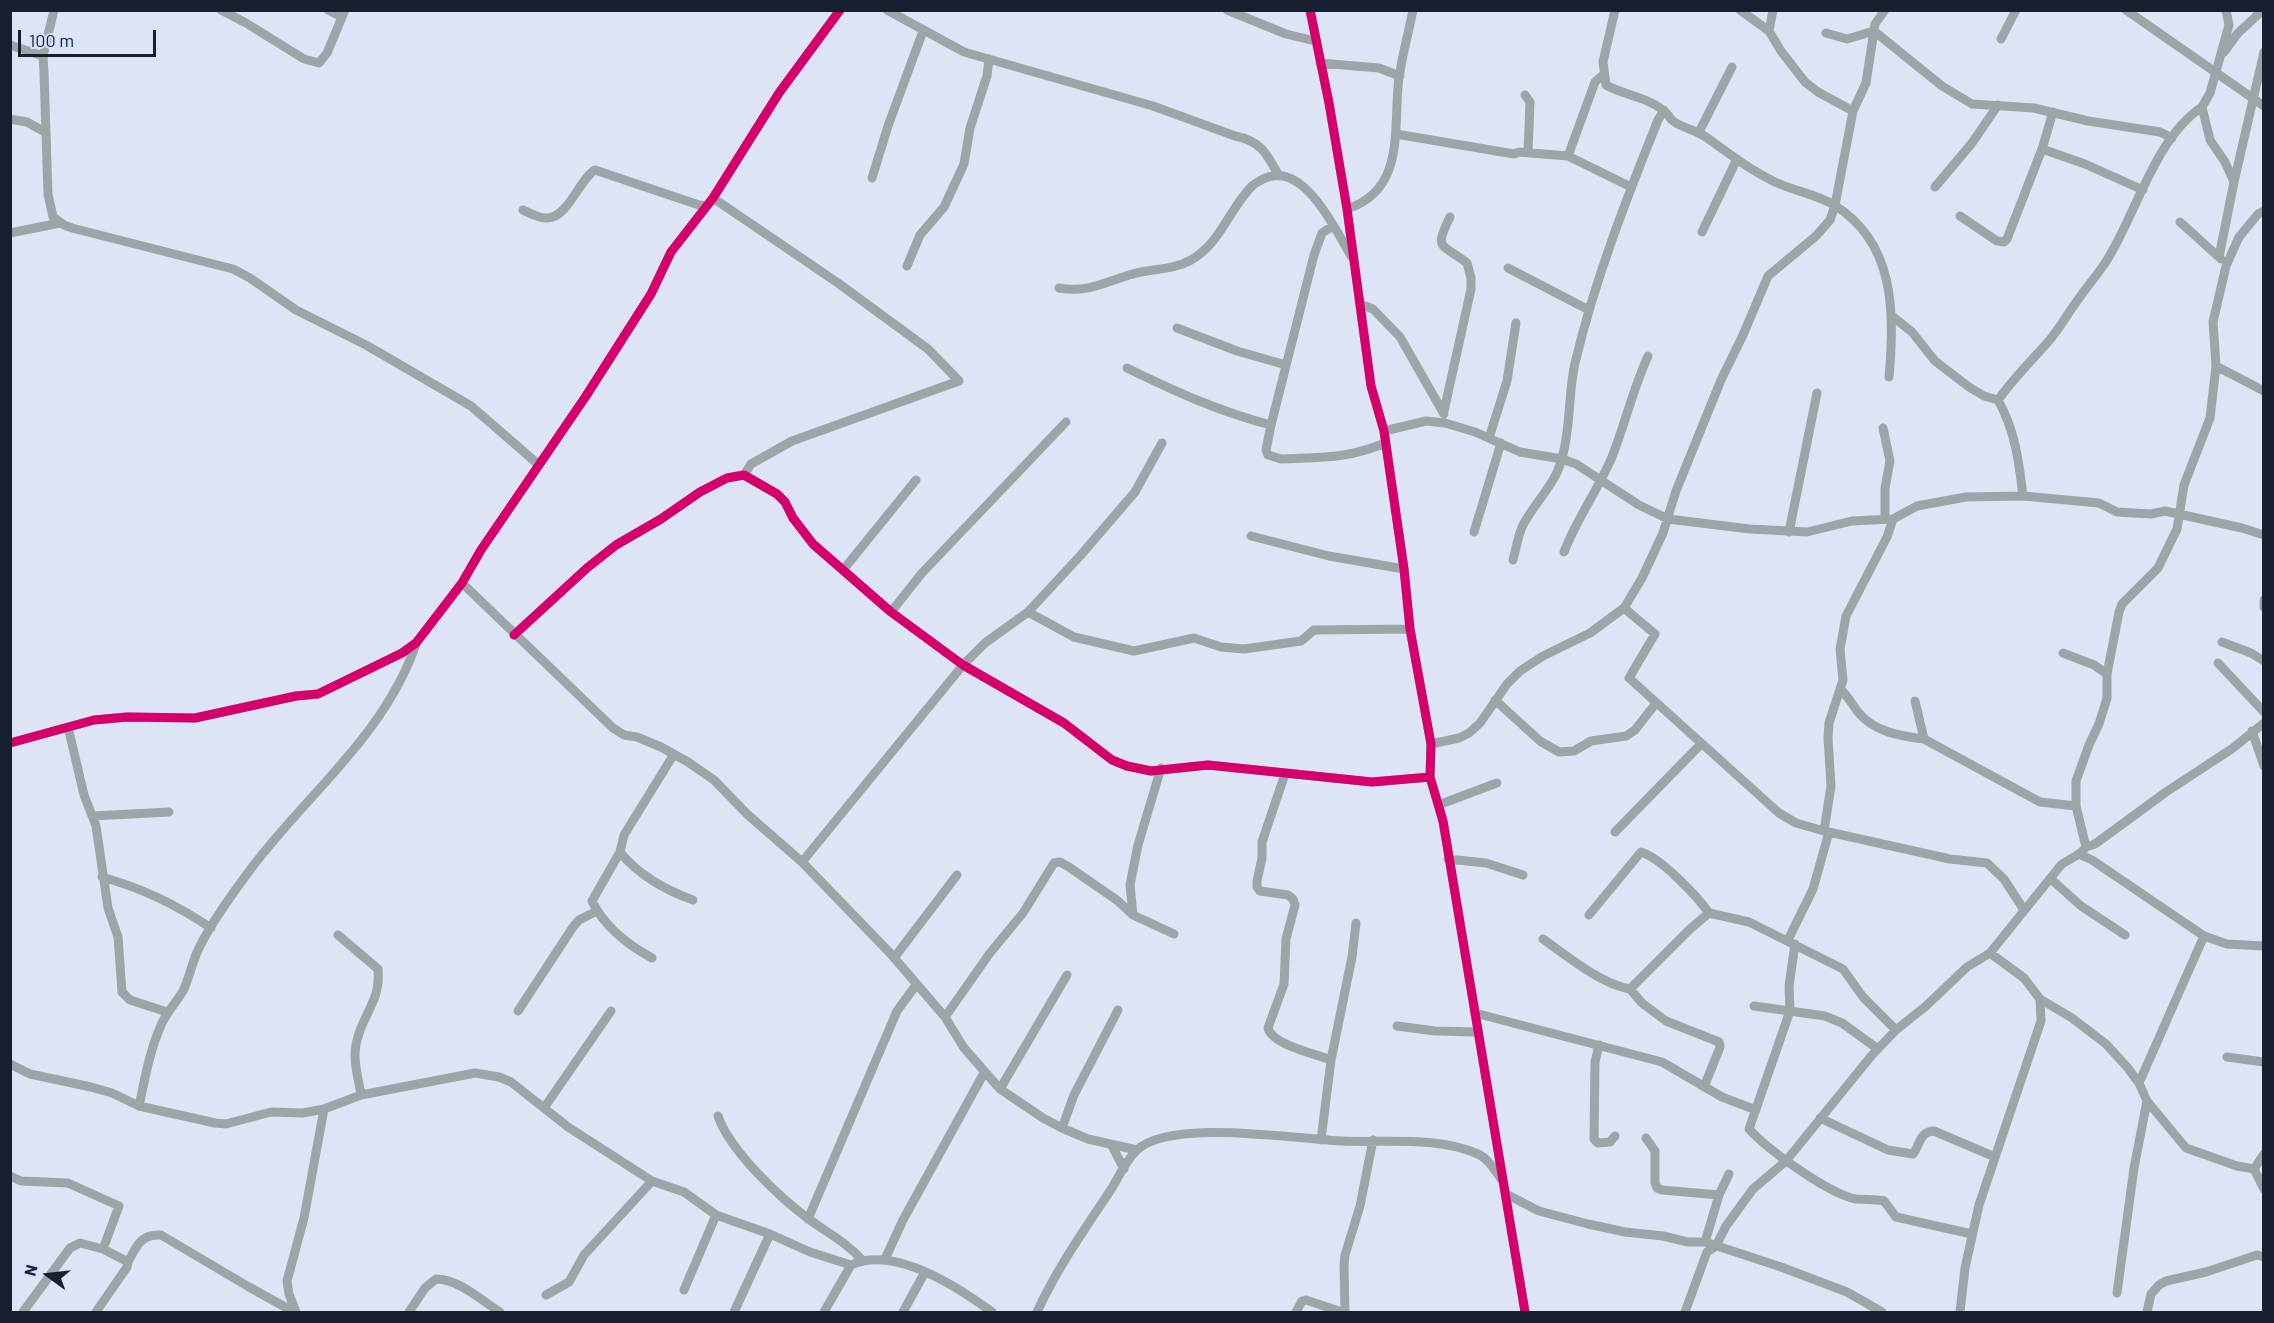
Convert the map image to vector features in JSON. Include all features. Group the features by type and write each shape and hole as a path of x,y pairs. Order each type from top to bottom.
{"street":[{"path":"54,10 43,56 48,194 53,217 60,223 232,270 250,279 296,310 366,345 471,406 539,465"},
{"path":"221,10 304,59 319,63 327,53 344,14 328,10"},
{"path":"139,1106 154,1043 167,1012 184,989 199,948 211,927 250,870 367,734 389,701 416,643 462,583 481,550 586,396 651,294 671,252 713,198 779,93 840,10"},
{"path":"886,10 964,52 1153,106 1235,136 1248,138 1256,142 1266,153 1279,176"},
{"path":"1227,10 1286,34 1315,41"},
{"path":"1310,10 1347,208 1371,386 1386,443 1410,629 1431,744 1430,777 1443,821 1525,1312"},
{"path":"1347,208 1363,203 1374,195 1383,183 1389,168 1396,134 1400,76 1413,10"},
{"path":"1616,10 1603,62 1606,85 1664,110 1673,121 1699,132 1775,182 1817,196 1835,205 1871,238 1880,253 1890,297 1893,342 1889,376"},
{"path":"1740,10 1769,31 1805,82 1818,92 1853,111"},
{"path":"1769,31 1773,10"},
{"path":"1431,744 1459,738 1469,733 1480,723 1495,700 1520,671 1543,656 1590,633 1624,608 1642,578 1668,519 1676,491 1721,380 1768,276 1816,236 1830,220 1853,111 1866,83 1875,24 1885,10"},
{"path":"2001,39 2016,10"},
{"path":"2126,10 2264,106"},
{"path":"2226,10 2229,25"},
{"path":"1998,400 2050,340 2106,262 2151,171 2172,138 2193,113 2202,107 2210,93 2231,10"},
{"path":"2221,56 2238,33 2263,10"},
{"path":"872,178 922,31"},
{"path":"1826,33 1847,39 1874,31"},
{"path":"1874,31 1960,99 1980,106 1998,105 2054,112 2088,121 2160,132 2172,138"},
{"path":"10,45 43,56"},
{"path":"2219,257 2264,52"},
{"path":"907,266 920,235 944,207 961,172 970,128 987,76 989,59"},
{"path":"1320,63 1379,68 1400,76"},
{"path":"1699,132 1732,67"},
{"path":"1568,156 1595,81 1604,74"},
{"path":"1525,94 1530,102 1528,153"},
{"path":"1935,187 1972,143 1998,105"},
{"path":"2202,107 2210,140 2225,162 2234,182"},
{"path":"1513,560 1522,526 1554,479 1562,459 1570,410 1571,384 1589,310 1621,211 1664,110"},
{"path":"1960,216 1996,241 2004,242 2042,149 2054,112"},
{"path":"10,119 27,122 45,132"},
{"path":"1396,134 1514,154 1519,152 1568,156 1631,187"},
{"path":"2042,149 2085,164 2143,190"},
{"path":"1702,232 1737,159"},
{"path":"523,210 541,218 552,217 571,201 588,175 595,170 706,206"},
{"path":"1059,288 1086,290 1137,272 1174,267 1191,260 1220,233 1252,185 1269,176 1292,178 1302,184 1315,199 1354,260"},
{"path":"713,198 782,243 912,336 959,381 792,441 751,464 744,475"},
{"path":"2264,211 2258,214 2239,237 2226,266 2213,322 2216,366 2207,431 2195,454 2184,485 2181,514 2176,529 2158,568 2122,604 2114,632 2107,674 2107,698 2076,781 2076,806 2084,851 2092,860 2204,936 2227,944 2264,946"},
{"path":"1445,423 1444,411 1471,289 1467,263 1446,249 1441,242 1441,236 1450,217"},
{"path":"2180,222 2226,266"},
{"path":"10,233 60,223"},
{"path":"1332,226 1322,233 1319,240 1266,450 1272,458 1344,457 1386,443"},
{"path":"1508,268 1589,310"},
{"path":"1360,304 1373,309 1400,337 1444,411"},
{"path":"1892,316 1912,332 1935,361 1969,387 1984,396 1998,400 2009,421 2015,443 2023,496"},
{"path":"1489,438 1507,381 1516,323"},
{"path":"1177,328 1237,351 1286,364"},
{"path":"1564,552 1574,526 1601,480 1648,356"},
{"path":"2216,366 2264,391"},
{"path":"1127,368 1163,386 1234,415 1271,424"},
{"path":"1789,532 1817,393"},
{"path":"1384,431 1426,421 1445,423 1502,443 1520,452 1562,459 1601,480 1645,509 1668,519 1807,532 1852,521 1889,519 1917,506 1966,498 2023,496 2099,503 2117,512 2151,514 2165,511 2264,535"},
{"path":"891,612 922,573 1066,422"},
{"path":"1883,428 1890,461 1885,488 1889,519 1887,537 1846,616 1840,649 1843,680 1829,723 1831,786 1827,832 1813,889 1792,942 1790,1011 1749,1129 1786,1161 1849,1196 1884,1201 1896,1217 1972,1234"},
{"path":"802,862 963,665 985,643 1028,612 1135,492 1162,443"},
{"path":"1474,532 1502,443"},
{"path":"514,635 616,544 660,519 700,492 727,478 744,475 777,494 785,502 793,518 813,544 891,612 963,665 1064,723 1112,760 1151,771 1161,768 1208,765 1372,782 1430,777"},
{"path":"843,570 916,480"},
{"path":"1251,536 1329,556 1404,569"},
{"path":"462,583 613,728 624,735 638,737 674,754 714,780 747,814 802,862 894,958 945,1017 964,1048 1000,1089 1062,1128 1088,1139 1137,1150"},
{"path":"2264,600 2264,607"},
{"path":"1624,608 1654,634 1629,678 1784,816 1796,823 1827,832 1950,859 1987,863 2004,879 2024,910"},
{"path":"1028,612 1074,637 1134,651 1194,638 1221,647 1244,649 1301,641 1314,630 1410,629"},
{"path":"2222,642 2251,653 2264,661"},
{"path":"10,743 83,722 118,717 195,718 297,696 318,694 402,653 416,643"},
{"path":"2063,652 2094,665 2107,674"},
{"path":"2218,663 2264,712"},
{"path":"1840,689 1847,694 1865,719 1882,729 1900,736 1924,739 2040,802 2076,806"},
{"path":"1495,700 1540,741 1559,752 1574,751 1591,741 1626,736 1635,730 1656,703"},
{"path":"1914,701 1924,739"},
{"path":"1684,1312 1707,1252 1716,1246 1726,1226 1753,1189 1786,1161 1878,1048 1967,967 1990,953 2061,865 2233,748 2264,723"},
{"path":"68,727 84,795 93,816 108,908 118,937 122,992 130,1000 167,1012"},
{"path":"2252,731 2264,766"},
{"path":"1615,832 1701,744"},
{"path":"652,958 615,931 597,911 592,901 620,852 624,835 674,754"},
{"path":"1133,915 1130,885 1138,845 1161,768"},
{"path":"1285,774 1262,842 1262,858 1257,881 1260,891 1288,896 1293,899 1295,905 1286,939 1284,984 1268,1028 1278,1041 1331,1060"},
{"path":"1438,805 1497,783"},
{"path":"93,816 169,812"},
{"path":"620,852 627,861 657,883 693,900"},
{"path":"1589,915 1641,852 1669,871 1692,891 1709,913 1749,922 1843,969 1863,997 1896,1030"},
{"path":"1448,860 1491,864 1523,875"},
{"path":"945,1017 990,953 1023,913 1054,863 1060,862 1069,867 1118,901 1133,915 1174,934"},
{"path":"894,958 957,875"},
{"path":"102,877 154,894 211,927"},
{"path":"2051,879 2081,906 2125,935"},
{"path":"518,1011 573,927 579,920 597,911"},
{"path":"1630,989 1689,929 1709,913"},
{"path":"1322,1140 1331,1060 1352,957 1356,923"},
{"path":"338,935 378,969 377,994 362,1024 357,1041 355,1066 362,1095"},
{"path":"2139,1083 2204,936"},
{"path":"1543,939 1577,963 1619,987 1630,989 1642,1003 1666,1021 1719,1042 1720,1047 1704,1087"},
{"path":"1990,953 2024,978 2040,999 2072,1018 2106,1044 2139,1083 2146,1101 2186,1148 2228,1163 2254,1169"},
{"path":"1000,1089 1067,975"},
{"path":"808,1219 897,1011 916,985"},
{"path":"1960,1312 1963,1278 1972,1234 1995,1157 2041,1021 2040,999"},
{"path":"1754,1006 1825,1016 1842,1023 1878,1048"},
{"path":"1062,1128 1074,1095 1118,1010"},
{"path":"544,1108 611,1011"},
{"path":"1475,1013 1662,1062 1722,1097 1756,1110"},
{"path":"1397,1026 1436,1031 1478,1032"},
{"path":"1599,1045 1595,1062 1594,1139 1598,1143 1610,1143 1615,1136"},
{"path":"2228,1058 2264,1062"},
{"path":"10,1064 39,1077 111,1092 139,1106 215,1124 226,1124 271,1112 303,1113 324,1109 362,1095 475,1073 499,1077 511,1082 568,1127 652,1181 684,1192 716,1215 851,1264 862,1260 885,1259 925,1272 973,1298 992,1312"},
{"path":"885,1259 903,1220 984,1073"},
{"path":"2117,1293 2134,1168 2146,1101"},
{"path":"295,1311 287,1281 304,1218 324,1109"},
{"path":"718,1116 733,1144 762,1177 808,1219 850,1246 862,1260"},
{"path":"1820,1118 1888,1150 1913,1154 1924,1134 1934,1131 1995,1157"},
{"path":"1037,1312 1051,1282 1137,1150 1166,1137 1220,1132 1283,1135 1322,1140 1436,1144 1479,1154 1487,1159 1504,1182"},
{"path":"1646,1138 1655,1151 1657,1188 1719,1195"},
{"path":"1296,1312 1302,1301 1306,1300 1344,1312 1345,1255 1360,1206 1373,1140"},
{"path":"1111,1144 1124,1169"},
{"path":"2254,1169 2264,1154"},
{"path":"2254,1169 2264,1189"},
{"path":"1705,1242 1719,1195 1729,1174"},
{"path":"10,1176 21,1181 68,1182 119,1206 103,1250"},
{"path":"546,1295 569,1282 584,1255 652,1181"},
{"path":"1506,1194 1539,1210 1588,1224 1688,1242 1705,1242 1828,1284 1882,1312"},
{"path":"684,1290 716,1215"},
{"path":"96,1312 127,1267 138,1243 150,1234 161,1235 249,1287 295,1311"},
{"path":"734,1312 770,1234"},
{"path":"23,1312 70,1248 80,1243 103,1250 128,1262"},
{"path":"2147,1312 2151,1294 2166,1281 2206,1272 2257,1255 2264,1257"},
{"path":"824,1312 851,1264"},
{"path":"903,1312 925,1272"},
{"path":"409,1312 425,1288 436,1279 444,1279 500,1312"}],"cycle path":[{"path":"10,743 94,720 127,717 195,718 296,696 318,694 402,653 416,643 462,583 481,550 586,396 651,294 671,252 713,198 779,93 840,10"},
{"path":"1310,10 1347,209 1371,386 1384,431 1404,569 1410,629 1431,744 1430,777 1443,821 1525,1312"},
{"path":"514,635 587,568 616,545 661,519 700,492 727,478 744,475 777,494 785,502 793,518 813,544 891,612 963,665 1064,723 1112,760 1151,771 1208,765 1372,782 1430,777"}]}
